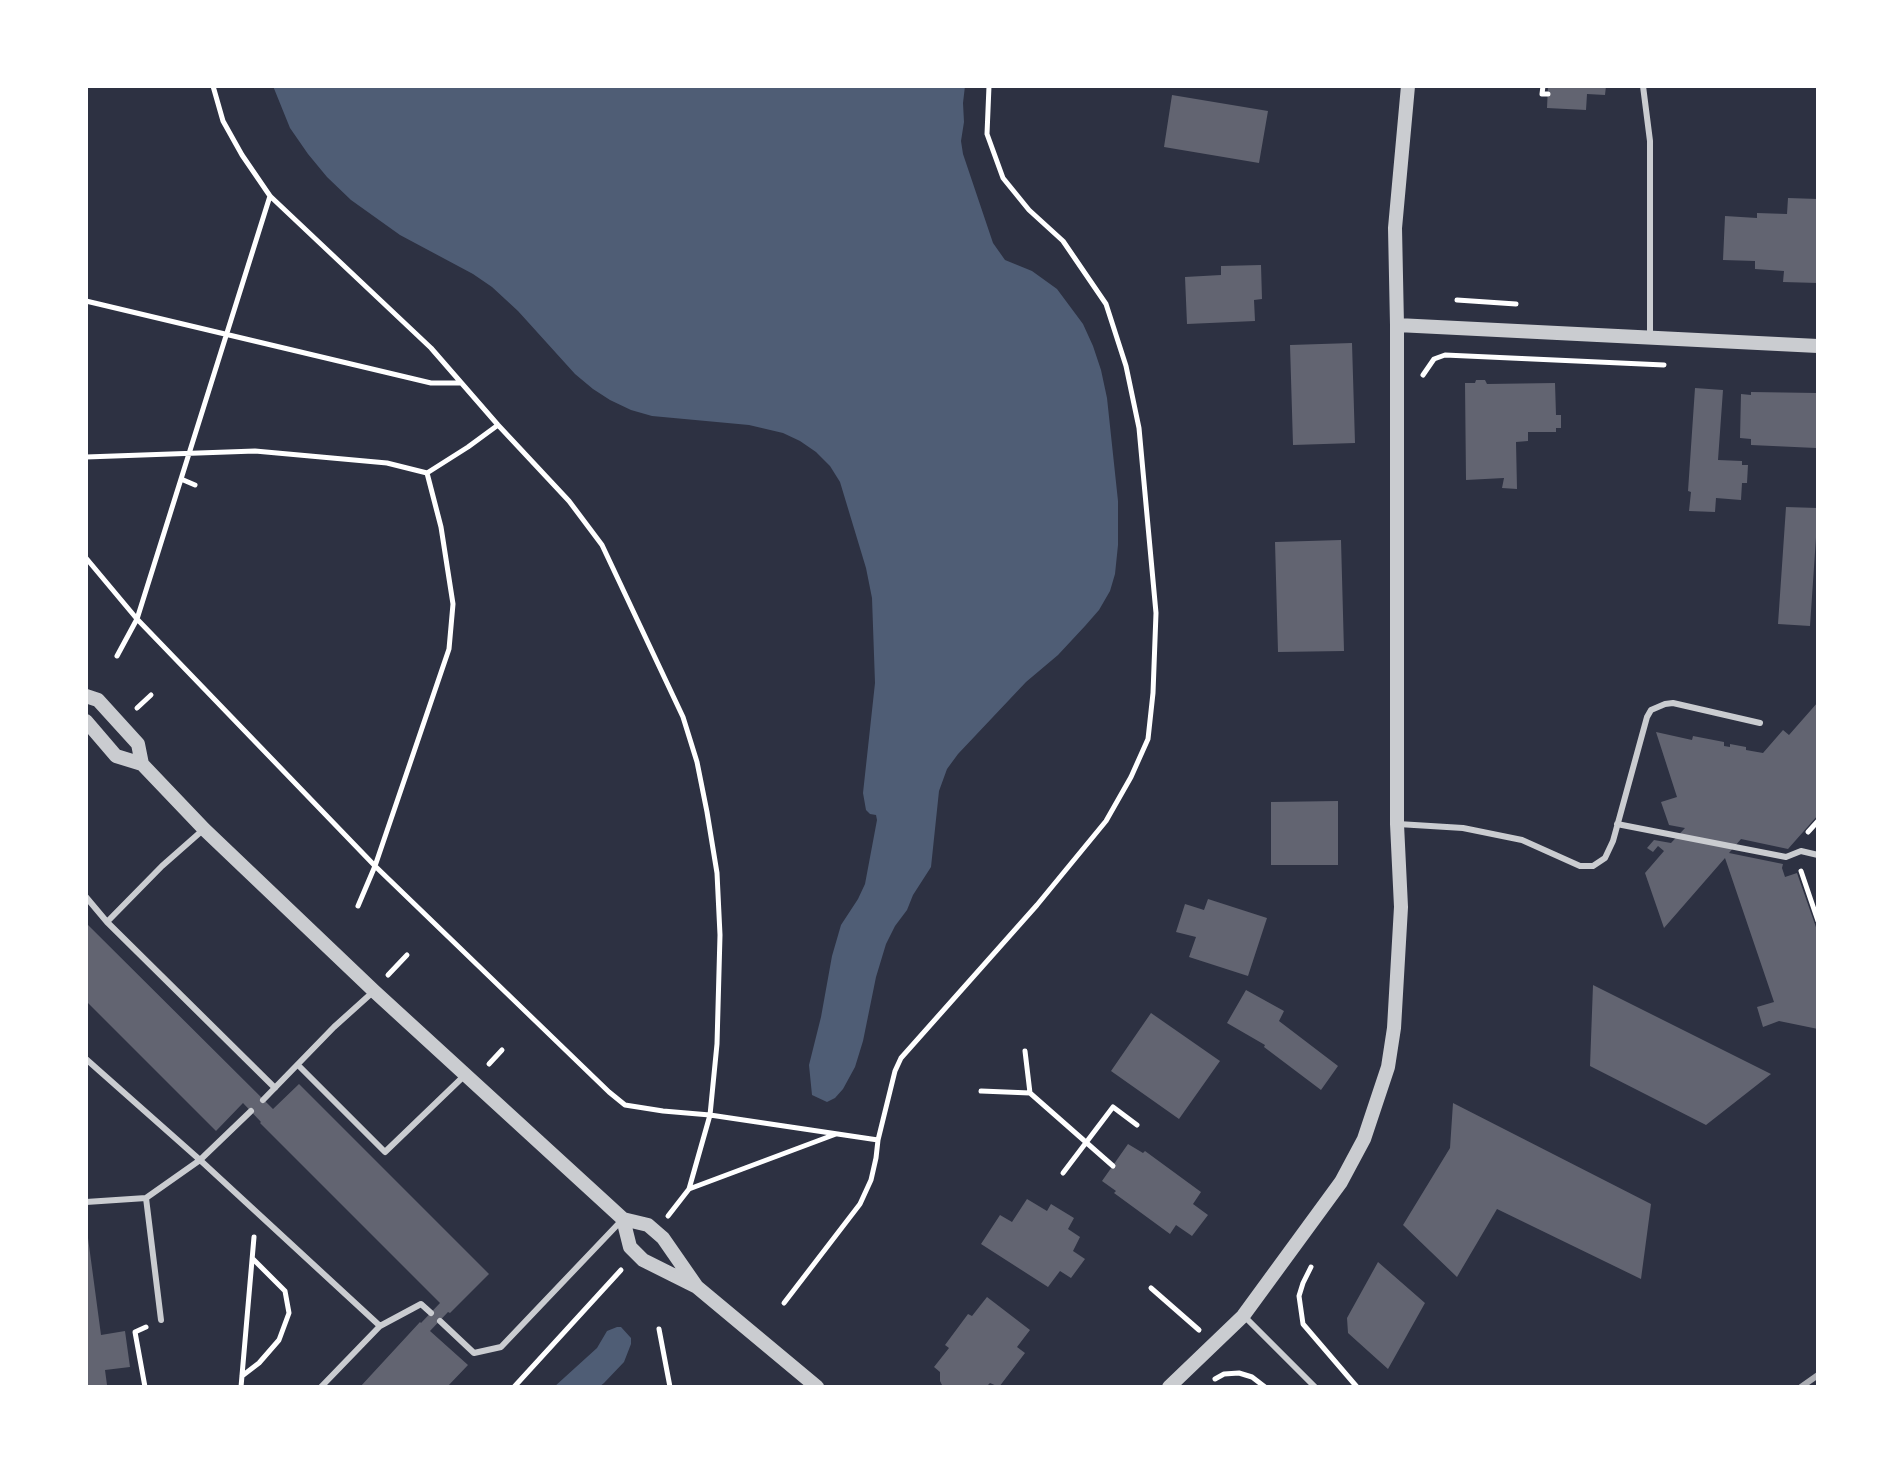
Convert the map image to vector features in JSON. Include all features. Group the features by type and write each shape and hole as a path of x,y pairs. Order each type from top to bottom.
{"street":[{"path":"1169,1387 1243,1316 1341,1182 1364,1139 1388,1067 1394,1028 1401,907 1397,824 1395,228 1408,86"},
{"path":"1397,325 1818,346"},
{"path":"86,696 98,700 129,733 138,744 142,764"},
{"path":"86,721 116,756 142,764 204,829 374,991 623,1219 648,1225 656,1231 697,1287"},
{"path":"623,1219 630,1247 643,1260 697,1287 817,1387"}],"lane":[{"path":"1643,86 1650,141 1650,338"},
{"path":"1397,824 1463,828 1522,840 1580,866 1593,866 1605,858 1647,717 1657,706 1673,703 1760,723"},
{"path":"1617,824 1786,857 1801,851 1818,855"},
{"path":"107,922 204,829"},
{"path":"86,897 107,922 275,1088"},
{"path":"263,1100 374,991"},
{"path":"86,1059 380,1326"},
{"path":"298,1065 385,1152 465,1075"},
{"path":"86,1202 146,1198 200,1160 251,1111"},
{"path":"146,1198 161,1320"},
{"path":"440,1321 474,1353 501,1347 623,1219"},
{"path":"321,1387 380,1326 421,1304 431,1313"},
{"path":"1243,1316 1315,1387"}],"path":[{"path":"213,86 223,121 270,196 431,348 569,501 602,545 683,717 697,762 717,873 720,935 717,1044 710,1115 689,1189 673,1211"},
{"path":"784,1303 860,1204 871,1180 878,1140 901,1058 1037,905 1106,821 1148,739 1156,613 1139,428 1126,366 1106,304 1063,241 1029,210 1003,178 987,134 989,86"},
{"path":"1543,86 1542,94 1548,94"},
{"path":"117,656 137,619 270,196"},
{"path":"86,301 431,383 461,383"},
{"path":"86,457 255,451 387,463 427,473 498,425"},
{"path":"358,906 375,866 449,649 453,604 441,527 427,473"},
{"path":"181,479 195,485"},
{"path":"86,558 137,619 375,866 625,1105 878,1140"},
{"path":"1025,1051 1030,1093"},
{"path":"981,1091 1030,1093 1113,1166"},
{"path":"1063,1173 1113,1107 1137,1125"},
{"path":"689,1189 837,1134"},
{"path":"241,1387 256,1212"},
{"path":"242,1376 259,1363 279,1340 289,1313 285,1291 252,1259"},
{"path":"514,1387 609,1283"},
{"path":"1151,1288 1200,1330"},
{"path":"142,1386 135,1332 161,1320"},
{"path":"659,1329 670,1387"},
{"path":"1307,1329 1357,1387"},
{"path":"1206,1386 1224,1374 1239,1373 1252,1377 1265,1387"},
{"path":"1249,1387 1258,1381"}],"water":[{"path":"273,86 965,86 963,154 993,243 1005,260 1032,271 1057,289 1083,324 1101,370 1118,501 1115,574 1099,610 1058,655 1026,682 947,769 939,791 931,867 886,944 855,1067 835,1098 827,1102 812,1095 809,1065 832,956 841,925 865,884 877,820 876,815 866,810 863,793 875,683 872,598 840,482 816,452 783,433 749,425 652,416 631,410 593,389 492,287 400,235 351,200 327,177 290,128"},
{"path":"621,1327 631,1338 631,1344 624,1362 604,1383 599,1387 554,1387 597,1348 607,1331"}],"building":[{"path":"1548,86 1606,86 1605,95 1587,94 1586,110 1547,108"},
{"path":"1172,95 1268,111 1259,163 1164,147"},
{"path":"1788,198 1818,199 1818,283 1783,282 1784,271 1755,269 1755,261 1723,260 1725,216 1757,218 1757,213 1787,214"},
{"path":"1261,265 1262,299 1254,300 1255,321 1187,324 1185,277 1221,275 1221,266"},
{"path":"1352,343 1355,443 1293,445 1290,345"},
{"path":"1476,380 1485,380 1487,384 1555,383 1556,415 1561,415 1561,428 1556,428 1556,432 1528,432 1528,441 1516,442 1517,489 1502,488 1504,478 1466,480 1465,383 1475,383"},
{"path":"1695,388 1723,390 1718,460 1742,461 1742,465 1748,465 1747,483 1742,483 1741,500 1716,498 1715,512 1689,511"},
{"path":"1751,392 1817,393 1816,448 1751,445 1751,439 1740,438 1741,394 1751,395"},
{"path":"1786,507 1818,508 1810,626 1778,624"},
{"path":"1341,540 1344,651 1278,652 1275,542"},
{"path":"1818,702 1818,815 1788,849 1741,839 1729,853 1783,864 1785,877 1797,873 1818,933 1818,1029 1779,1021 1763,1027 1757,1007 1774,1002 1725,858 1664,928 1645,873 1664,851 1658,846 1653,852 1647,848 1654,840 1671,843 1685,828 1669,825 1661,802 1677,797 1656,732 1692,740 1693,736 1724,742 1724,746 1730,747 1730,744 1763,753 1783,730 1789,735"},
{"path":"1338,801 1338,865 1271,865 1271,802"},
{"path":"1208,899 1267,918 1248,976 1189,957 1196,937 1176,932 1185,904 1204,910"},
{"path":"86,923 273,1109 299,1084 489,1274 430,1331 468,1365 447,1387 360,1387 440,1303 243,1103 216,1131 86,1001"},
{"path":"1593,985 1771,1074 1706,1125 1590,1066"},
{"path":"1246,990 1284,1011 1279,1021 1338,1066 1321,1090 1265,1045 1227,1023"},
{"path":"1151,1013 1220,1061 1179,1119 1111,1071"},
{"path":"1453,1103 1651,1204 1641,1279 1497,1209 1457,1277 1403,1225 1450,1148"},
{"path":"1128,1144 1143,1153 1145,1151 1201,1192 1193,1204 1208,1215 1192,1236 1176,1225 1170,1234 1102,1181"},
{"path":"1027,1199 1047,1211 1051,1204 1074,1218 1068,1229 1080,1237 1073,1251 1085,1259 1071,1278 1060,1271 1048,1287 981,1244 1000,1215 1012,1222"},
{"path":"86,1238 101,1335 125,1331 130,1367 105,1370 107,1385 90,1387 86,1387"},
{"path":"1378,1262 1425,1303 1388,1369 1348,1333 1347,1318"},
{"path":"987,1297 1030,1330 1017,1347 1025,1353 999,1387 990,1383 986,1387 943,1387 940,1372 934,1367 949,1348 945,1345 968,1314 972,1316"}],"railway":[{"path":"1801,1387 1818,1375"}]}
